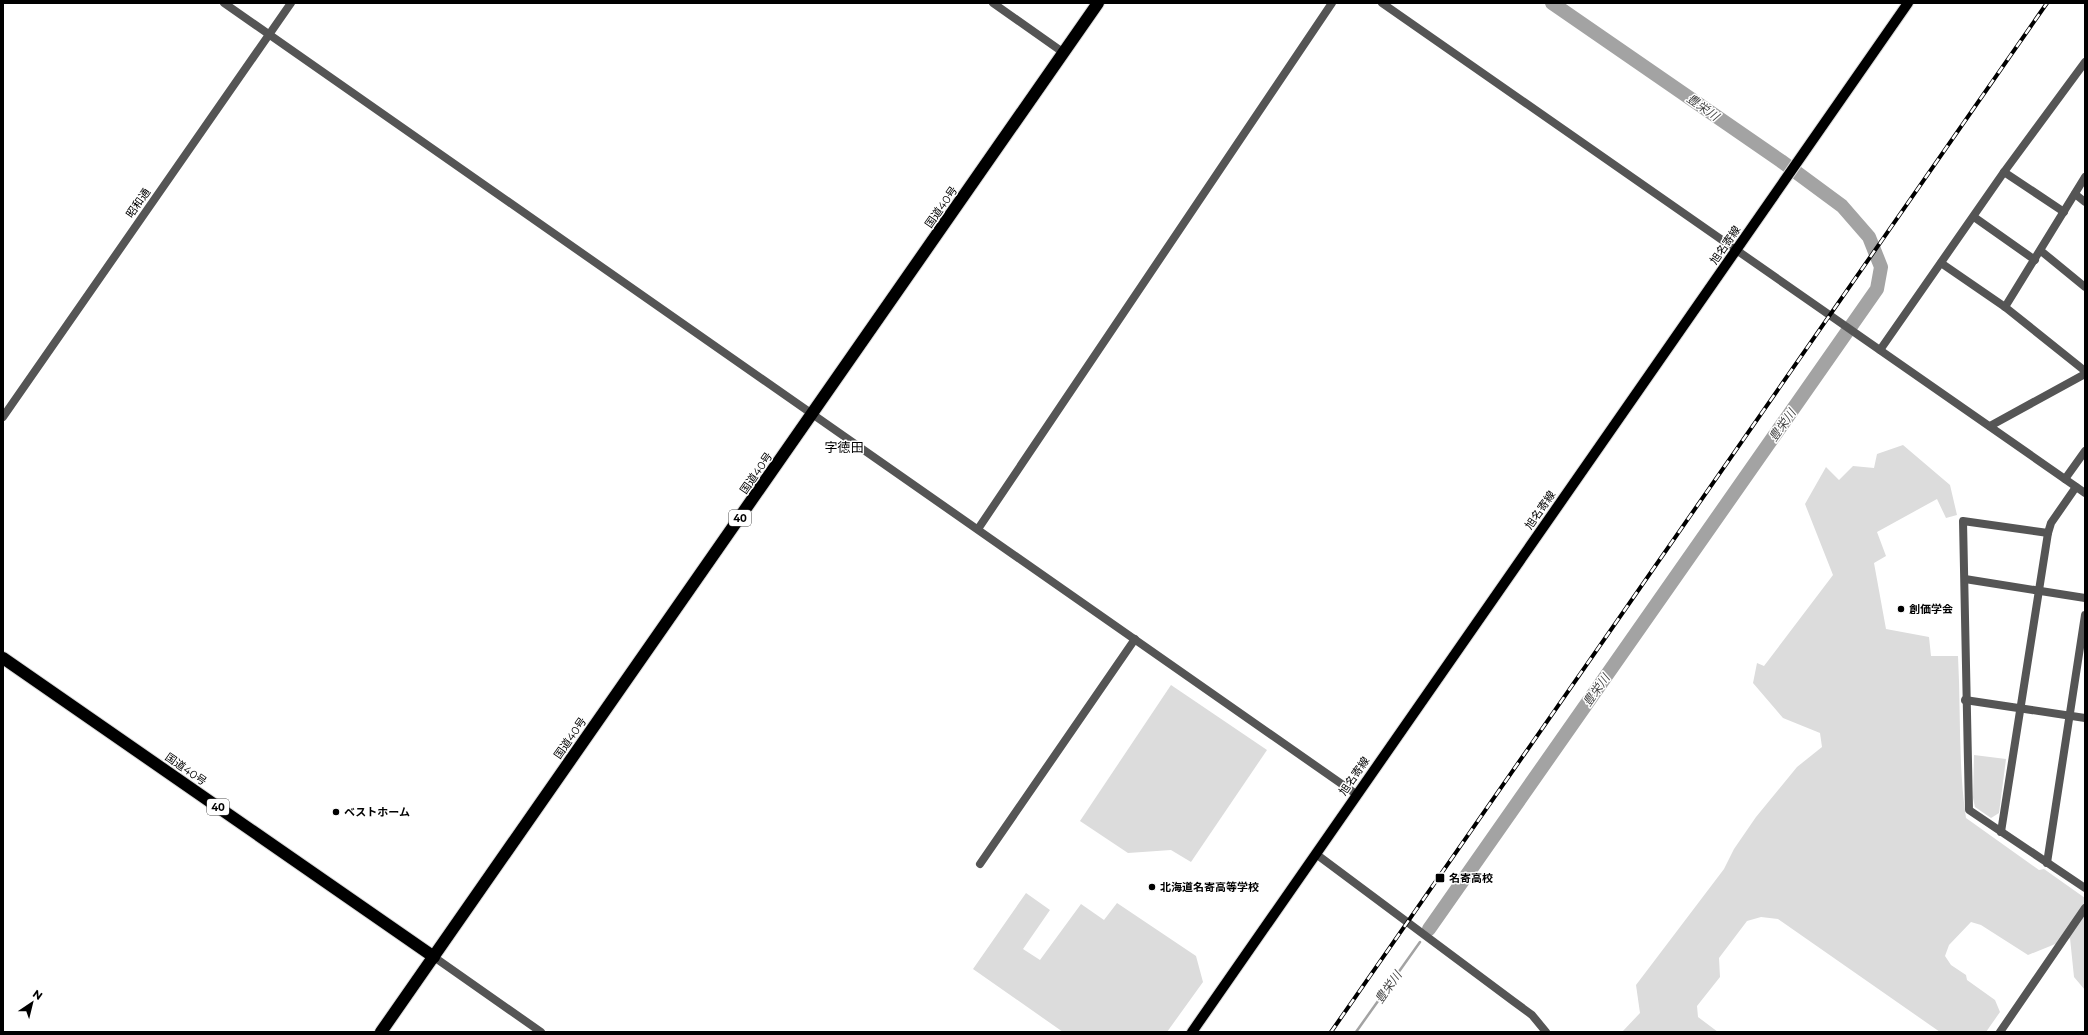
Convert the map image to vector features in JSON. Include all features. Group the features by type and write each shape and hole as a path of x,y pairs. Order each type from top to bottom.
{"highway":[{"name":"国道40号","path":"381,1032 1098,3"},
{"name":"国道40号","path":"3,658 434,957"}],"main road":[{"name":"旭名寄線","path":"1192,1032 1356,794 1908,3"}],"street":[{"path":"224,3 1356,794"},
{"name":"昭和通","path":"3,416 291,3"},
{"path":"993,3 1064,53"},
{"path":"978,529 1332,3"},
{"path":"1382,3 2085,493"},
{"path":"1880,350 2004,172 2085,62"},
{"path":"2004,172 2064,212"},
{"path":"2005,307 2041,251 2085,177"},
{"path":"2075,194 2085,202"},
{"path":"1974,217 2035,260"},
{"path":"2041,251 2085,287"},
{"path":"1941,263 2005,307 2085,372 1990,426"},
{"path":"2065,479 2085,451"},
{"path":"2002,832 2048,533 2051,522 2076,487"},
{"path":"2048,533 1963,521 1968,810 2085,888"},
{"path":"1965,579 2085,598"},
{"path":"2047,863 2085,615"},
{"path":"980,864 1135,639"},
{"path":"1965,700 2085,718"},
{"path":"1316,854 1532,1015 1546,1032"},
{"path":"2000,1032 2085,908"},
{"path":"434,957 541,1032"}],"shaded area":[{"path":"1903,445 1950,485 1957,515 1946,518 1937,499 1877,532 1886,556 1874,563 1886,629 1929,637 1931,656 1958,656 1961,758 1963,798 1966,818 2039,870 2044,869 2085,898 2085,990 2074,977 2070,938 2028,955 1981,925 1971,922 1949,945 1945,956 1951,965 1966,975 1967,980 1995,1000 2000,1012 1986,1032 1940,1032 1778,919 1761,917 1747,921 1719,958 1720,977 1697,1006 1698,1017 1718,1032 1622,1032 1640,1013 1636,985 1724,869 1734,849 1756,817 1797,767 1822,747 1820,733 1783,718 1753,683 1757,663 1764,666 1833,575 1805,504 1826,467 1839,480 1853,466 1874,468 1877,454"},
{"path":"1171,685 1267,750 1191,862 1171,850 1128,853 1080,821"},
{"path":"1974,755 2006,759 1999,813 1991,818 1975,807 1973,798"},
{"path":"1026,893 1050,910 1023,949 1040,960 1081,904 1104,920 1117,903 1196,956 1203,982 1167,1032 1063,1032 973,969"}],"waterway":[{"name":"豊栄川","path":"1429,929 1877,289 1881,267 1869,237 1842,206 1781,161 1552,3"},
{"name":"豊栄川","path":"1356,1032 1420,942"}],"railway":[{"path":"1331,1032 2047,3"}],"place":[{"name":"創価学会","path":"1901,609"},
{"name":"ベストホーム","path":"336,812"},
{"name":"名寄高校","path":"1440,878"},
{"name":"北海道名寄高等学校","path":"1152,887"}],"district":[{"name":"字徳田","path":"844,447"}]}
